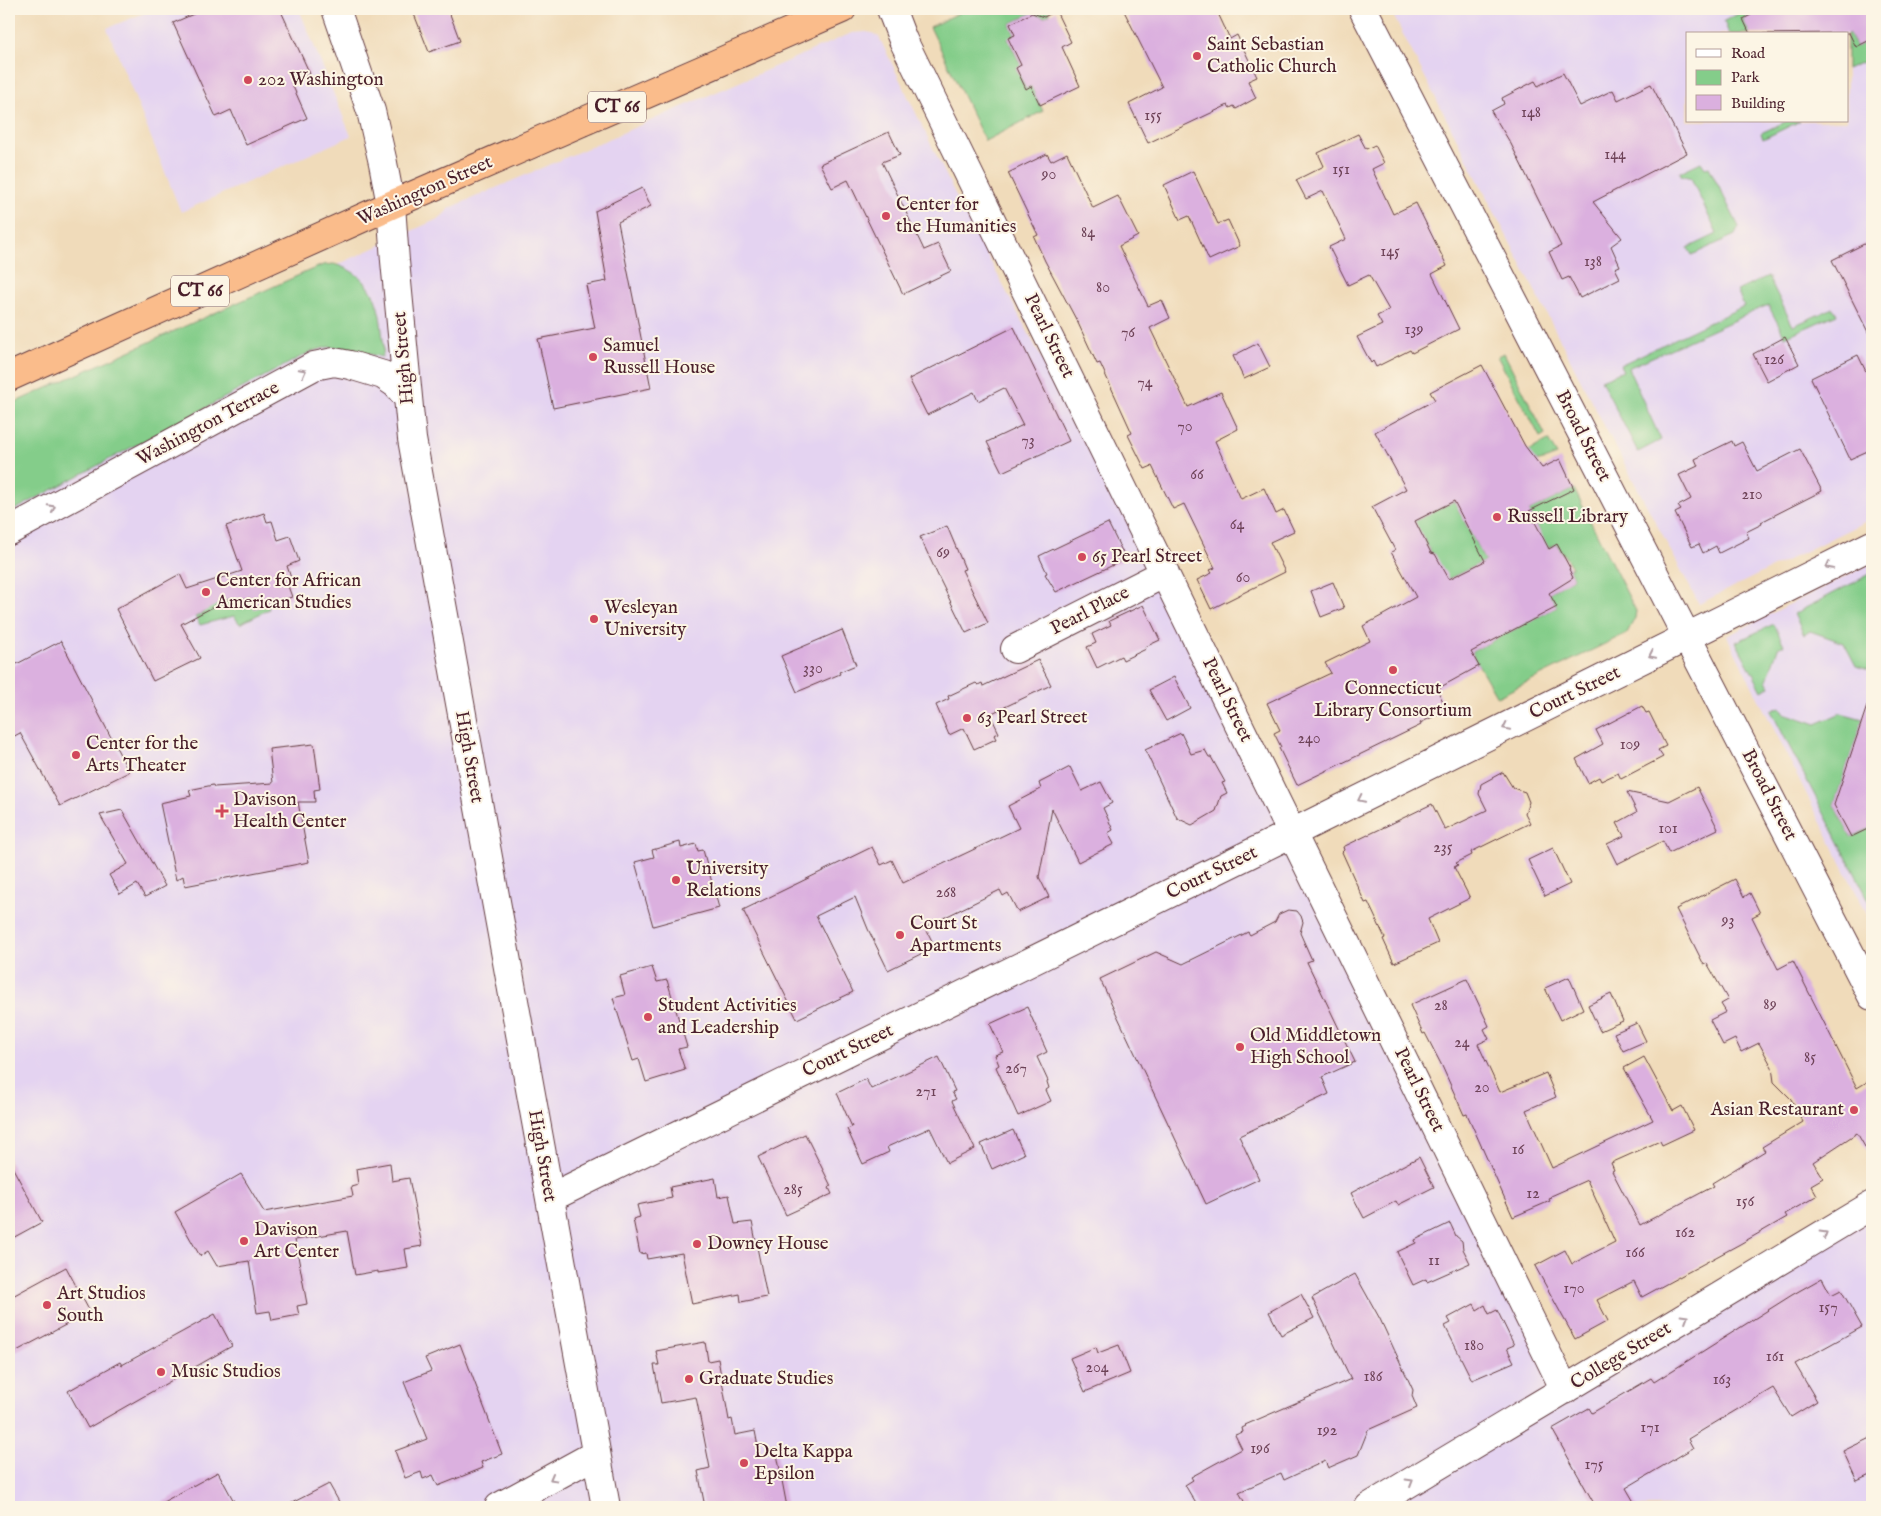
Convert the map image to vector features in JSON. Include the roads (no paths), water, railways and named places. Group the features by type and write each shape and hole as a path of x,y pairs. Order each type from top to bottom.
{"highway":[{"name":"Washington Street","path":"9,377 391,204 842,9"}],"street":[{"name":"High Street","path":"336,9 371,112 391,204 414,449 606,1507"},
{"name":"Pearl Street","path":"891,9 903,40 1565,1390"},
{"name":"Broad Street","path":"1363,9 1872,996"},
{"name":"Washington Terrace","path":"9,531 314,366 334,362 350,365 383,376 396,384 408,398"},
{"name":"Court Street","path":"550,1198 1293,833 1872,545"},
{"name":"Pearl Place","path":"1015,649 1165,572"},
{"name":"College Street","path":"1368,1507 1872,1205"},
{"path":"499,1507 596,1454"}],"place":[{"name":"Saint Sebastian Catholic Church","path":"1197,56"},
{"name":"202 Washington","path":"248,80"},
{"name":"Center for the Humanities","path":"886,216"},
{"name":"Samuel Russell House","path":"593,357"},
{"name":"Russell Library","path":"1497,517"},
{"name":"65 Pearl Street","path":"1082,557"},
{"name":"Center for African American Studies","path":"206,592"},
{"name":"Wesleyan University","path":"594,619"},
{"name":"Connecticut Library Consortium","path":"1393,670"},
{"name":"63 Pearl Street","path":"967,718"},
{"name":"Center for the Arts Theater","path":"76,755"},
{"name":"Davison Health Center","path":"222,811"},
{"name":"University Relations","path":"676,880"},
{"name":"Court St Apartments","path":"900,935"},
{"name":"Student Activities and Leadership","path":"648,1017"},
{"name":"Old Middletown High School","path":"1240,1047"},
{"name":"Asian Restaurant","path":"1854,1110"},
{"name":"Davison Art Center","path":"244,1241"},
{"name":"Downey House","path":"697,1244"},
{"name":"Art Studios South","path":"47,1305"},
{"name":"Music Studios","path":"161,1372"},
{"name":"Graduate Studies","path":"689,1379"},
{"name":"Delta Kappa Epsilon","path":"744,1463"}]}
